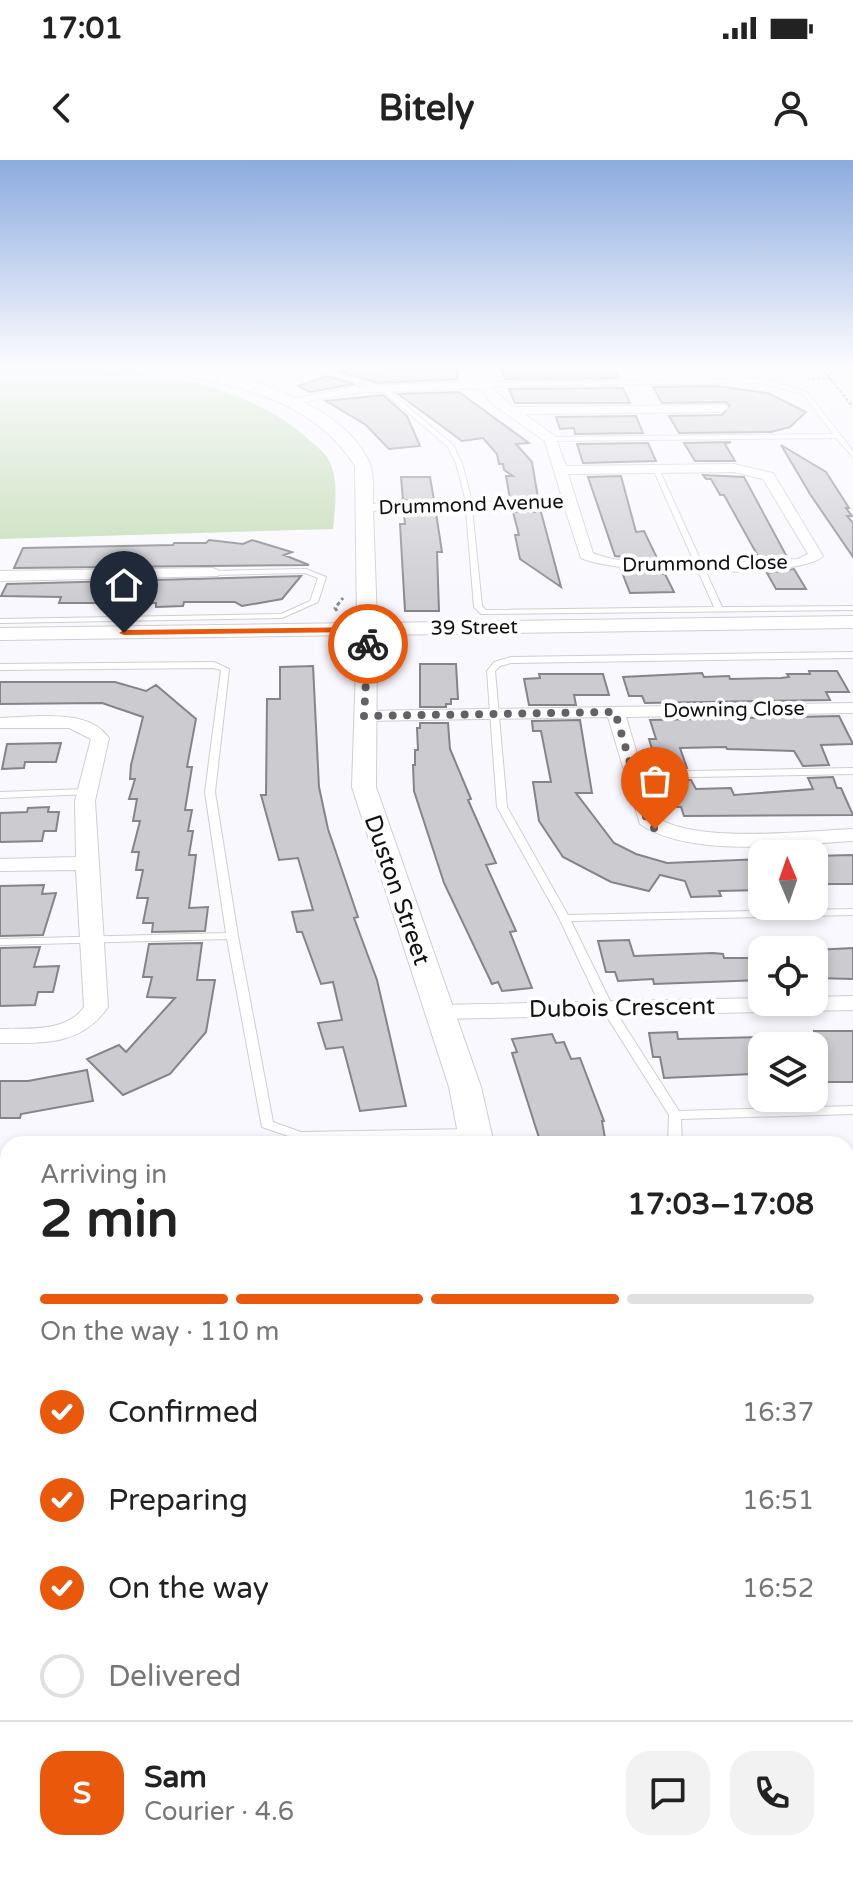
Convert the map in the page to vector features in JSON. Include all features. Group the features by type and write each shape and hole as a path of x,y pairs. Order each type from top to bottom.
{"street":[{"name":"Duston Street","path":"352,447 363,466 365,503 368,672 364,716 364,787 465,1087 476,1136"},
{"name":"Drummond Avenue","path":"365,503 571,501 554,447"},
{"name":"Drummond Close","path":"562,470 743,468 763,473 772,481 816,553 814,558 801,563 622,566 592,561 586,555 571,501"},
{"path":"0,576 213,573"},
{"name":"39 Street","path":"0,634 853,622"},
{"name":"Downing Close","path":"364,716 853,708"},
{"path":"615,712 647,820 663,833 689,838 853,835"},
{"path":"0,723 71,723 94,729 100,738 86,792 86,863 96,1007 86,1021 52,1033 0,1036"},
{"path":"0,865 86,863"},
{"name":"Dubois Crescent","path":"439,1012 853,1003"}],"lane":[{"path":"451,447 469,502 478,607 484,612 853,608"},
{"path":"656,469 719,610"},
{"path":"0,621 282,616 314,602 322,577 306,571 213,573"},
{"path":"675,1136 675,1115 608,1009 564,918 502,807 491,671 497,664 511,660 853,655"},
{"path":"0,667 214,665 225,669 210,792 232,936 267,1124 282,1132 308,1136"},
{"path":"634,775 853,771"},
{"path":"0,795 86,792"},
{"path":"564,918 853,912"},
{"path":"0,942 232,936"},
{"path":"675,1115 853,1110"}],"path":[{"path":"343,586 342,601 334,611 343,611"}],"green space":[{"path":"0,447 317,447 327,457 334,474 333,529 0,539"}],"building":[{"path":"491,447 519,447 532,462 538,498 510,499 506,476 513,476 504,470 503,464 499,464 497,454"},
{"path":"578,447 650,447 656,461 583,463"},
{"path":"687,447 727,447 735,461 695,461"},
{"path":"782,447 826,472 852,516 847,516 853,523 853,557"},
{"path":"703,475 744,477 787,557 759,558 724,495 720,495 711,479"},
{"path":"621,476 636,532 644,531 658,560 615,556 588,477"},
{"path":"401,477 430,477 434,500 403,500"},
{"path":"513,512 541,512 561,587 520,559 515,535 519,535"},
{"path":"436,513 442,552 437,552 439,611 405,611 400,524 405,524 404,514"},
{"path":"209,540 243,544 252,540 292,552 284,555 309,565 14,568 23,548 173,545 206,543"},
{"path":"794,569 806,589 776,589 767,573"},
{"path":"621,570 665,574 674,592 630,593"},
{"path":"301,576 282,599 242,606 235,602 184,602 183,606 156,607 156,603 59,603 61,597 1,596 7,584"},
{"path":"420,664 456,664 458,699 451,699 451,704 446,704 446,707 420,707"},
{"path":"313,666 319,787 328,829 358,917 354,918 377,980 406,1106 360,1111 343,1047 326,1049 318,1023 342,1020 333,982 321,984 302,932 297,932 292,912 313,910 298,858 279,860 261,795 266,795 267,699 280,699 280,667"},
{"path":"809,671 837,671 849,692 826,692 830,700 645,703 642,696 629,696 623,677 702,673 704,677 729,676 730,679 781,678 789,677 787,674 810,674"},
{"path":"539,674 603,674 609,695 574,695 576,705 529,705 524,679 540,678"},
{"path":"0,682 115,682 146,691 156,685 196,719 187,767 192,767 185,810 192,810 188,831 193,831 189,855 196,855 189,908 208,907 205,931 152,932 153,923 143,923 148,898 137,898 143,870 136,870 139,852 132,852 140,821 133,821 137,799 129,799 135,779 130,779 131,765 143,717 102,703 0,704"},
{"path":"839,716 853,744 821,745 829,765 803,766 794,751 680,748 687,768 658,769 649,739 656,739 650,720"},
{"path":"580,720 592,793 576,793 614,843 636,854 667,863 748,860 748,890 719,891 721,896 691,897 685,881 660,875 649,891 611,882 563,857 539,821 533,782 551,782 541,731 533,731 532,721"},
{"path":"420,723 448,723 450,749 496,863 486,865 516,931 510,932 532,988 502,991 498,982 492,984 444,883 414,791 413,765 415,750 418,750 417,728 420,728"},
{"path":"61,743 56,762 25,762 24,768 2,769 7,744"},
{"path":"833,777 853,815 684,816 681,807 669,807 661,780 691,780 696,789 731,788 734,795 813,789 808,778"},
{"path":"49,807 48,812 59,812 56,831 44,831 42,841 0,842 0,813"},
{"path":"853,855 853,884 828,884 828,856"},
{"path":"44,885 42,894 56,893 43,935 0,936 0,886"},
{"path":"629,940 634,956 713,953 723,954 724,958 748,958 748,981 654,984 653,979 618,981 615,972 606,972 598,941"},
{"path":"202,943 197,980 215,980 206,1032 170,1074 123,1095 87,1059 119,1045 126,1052 175,998 147,997 152,977 143,977 149,944"},
{"path":"40,947 34,967 59,966 53,992 38,992 35,1005 0,1006 0,948"},
{"path":"853,948 853,979 828,978 828,949"},
{"path":"853,1031 853,1082 828,1082 828,1032 814,1032"},
{"path":"677,1032 678,1039 748,1037 748,1074 664,1078 660,1057 653,1057 649,1033"},
{"path":"552,1034 556,1043 564,1042 571,1059 580,1058 604,1121 605,1136 538,1136 512,1053 517,1052 512,1039"},
{"path":"87,1070 93,1101 21,1114 20,1118 0,1118 0,1081 28,1081"}],"way so far":[{"path":"368,644 364,716 615,712 647,820 655,829"}],"route":[{"path":"124,633 368,629 368,644"}]}
